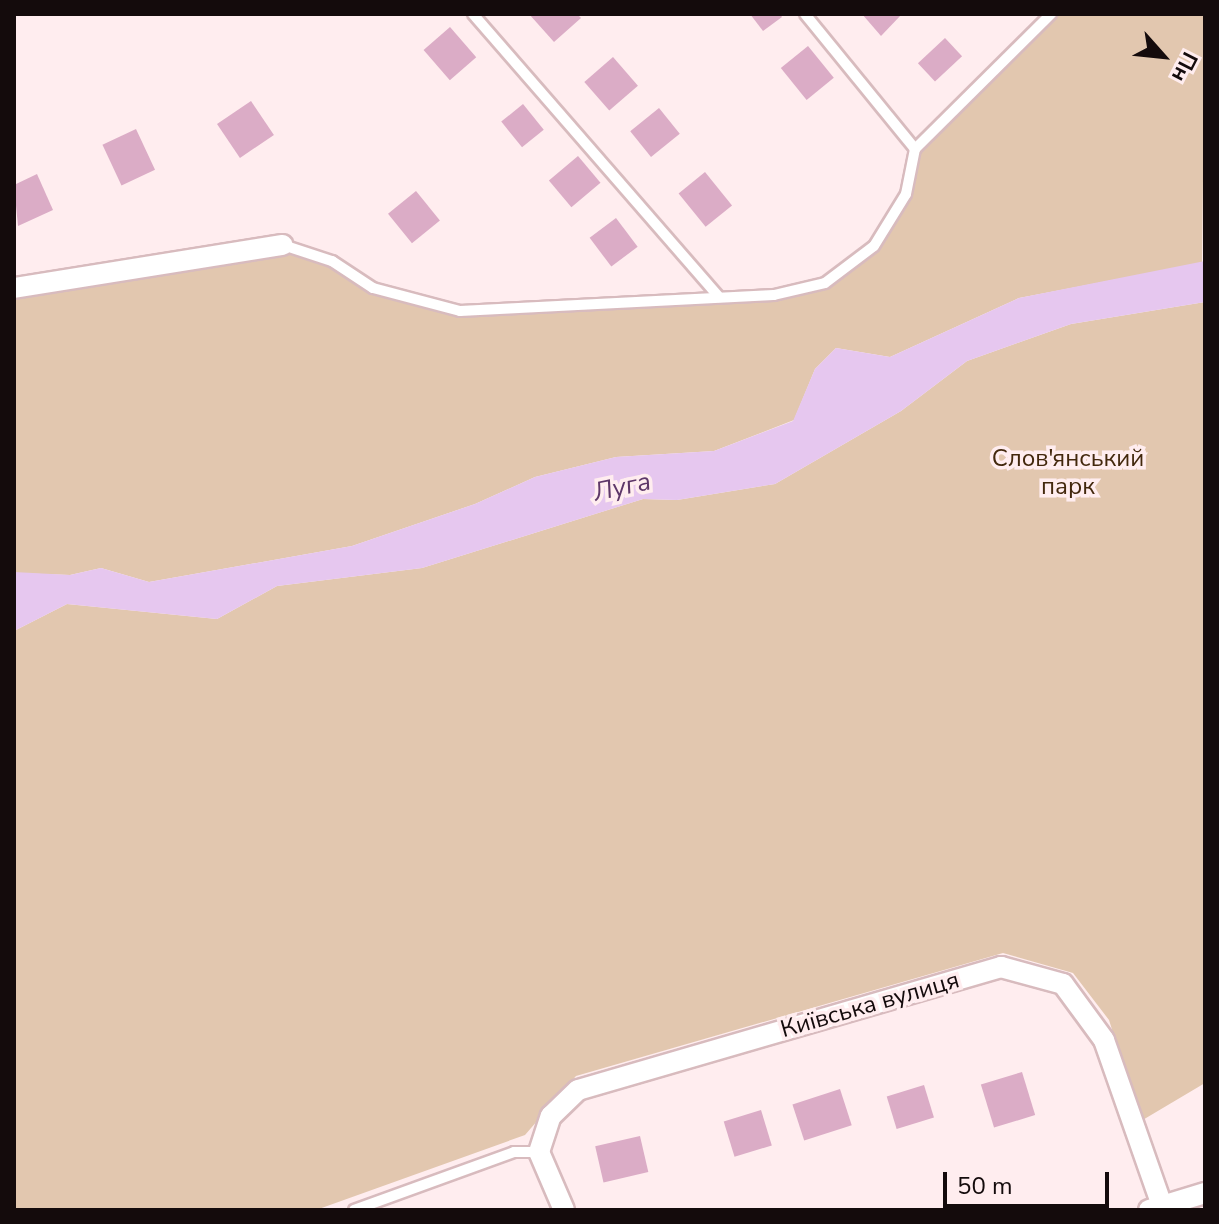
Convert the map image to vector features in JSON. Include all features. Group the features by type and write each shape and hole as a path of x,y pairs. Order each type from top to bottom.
{"street":[{"path":"14,288 283,245"},
{"name":"Київська вулиця","path":"539,1152 551,1116 578,1090 1001,967 1063,984 1104,1040 1155,1206"},
{"path":"539,1152 564,1210"},
{"path":"1155,1206 1205,1193"}],"lane":[{"path":"473,14 719,297"},
{"path":"805,14 915,149"},
{"path":"283,245 332,261 373,288 460,311 774,295 825,283 874,246 906,194 915,149 1051,14"},
{"path":"354,1210 514,1152 539,1152"}],"green space":[{"path":"1051,14 1205,14 1202,263 1019,298 890,357 836,348 815,369 794,420 714,451 616,457 535,477 475,504 352,546 149,582 101,568 70,575 14,573 14,288 283,245 332,261 373,288 460,311 774,295 825,283 874,246 906,194 915,149"},
{"name":"Слов'янський парк","path":"1205,302 1205,1083 1141,1121 1109,1020 1073,973 1003,953 576,1076 525,1135 316,1210 14,1210 14,631 67,604 217,619 277,586 422,568 643,499 677,500 775,484 901,411 967,361 1071,324"}],"water":[{"name":"Луга","path":"1205,261 1205,302 1071,324 967,361 901,411 775,484 677,500 643,499 422,568 277,586 217,619 67,604 14,631 14,572 70,575 101,568 149,582 352,546 475,504 535,477 616,457 714,451 793,421 815,369 836,348 890,357 1019,298"}],"building":[{"path":"529,14 577,14 581,18 554,42"},
{"path":"750,14 780,14 782,17 763,31"},
{"path":"862,14 902,14 881,36"},
{"path":"450,27 476,57 450,80 424,50"},
{"path":"945,38 962,56 935,82 918,63"},
{"path":"808,46 834,78 807,100 781,68"},
{"path":"613,57 638,86 609,111 584,82"},
{"path":"251,101 274,135 240,158 217,124"},
{"path":"523,104 544,130 522,147 501,122"},
{"path":"659,108 680,134 651,157 630,131"},
{"path":"136,129 155,170 121,185 102,145"},
{"path":"578,156 600,183 571,207 549,180"},
{"path":"705,172 732,205 706,227 679,193"},
{"path":"37,174 53,210 18,226 14,185"},
{"path":"416,191 440,221 412,243 388,214"},
{"path":"616,218 638,247 611,267 590,238"},
{"path":"1022,1072 1035,1115 994,1128 981,1085"},
{"path":"924,1085 934,1118 897,1129 887,1096"},
{"path":"840,1089 852,1125 804,1141 792,1104"},
{"path":"761,1110 772,1145 735,1157 724,1121"},
{"path":"640,1136 648,1172 604,1182 595,1146"}]}
